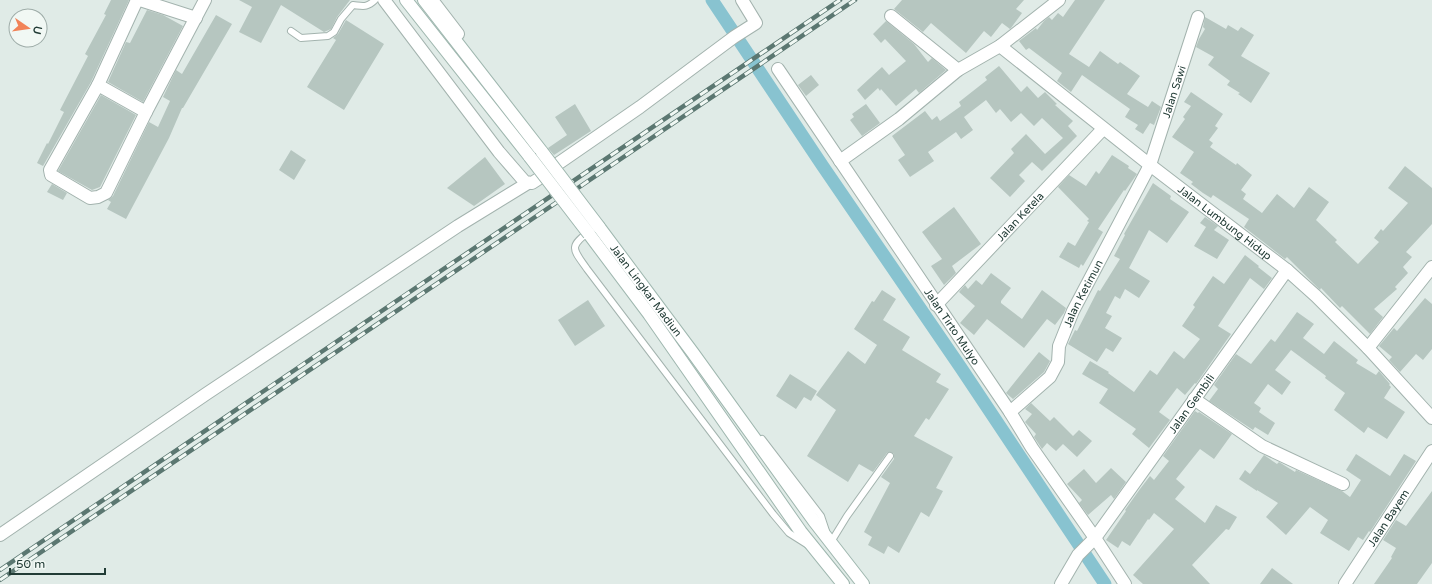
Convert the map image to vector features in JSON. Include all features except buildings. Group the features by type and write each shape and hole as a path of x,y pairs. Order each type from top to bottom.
{"street":[{"path":"136,0 98,85 50,170 51,175 90,198 98,197 106,193 146,112 205,0"},
{"path":"140,0 196,18"},
{"path":"384,0 499,152 525,182 528,183"},
{"name":"Jalan Lingkar Madiun","path":"406,0 558,194 649,314 801,532 843,584"},
{"name":"Jalan Lingkar Madiun","path":"424,0 599,226 814,520 863,584"},
{"path":"432,0 524,123 556,162 556,165"},
{"path":"0,535 206,394 458,226 552,170 556,165 640,108 734,37 756,23 742,0"},
{"path":"840,161 899,119 958,70 1000,46 1059,0"},
{"path":"891,16 958,70"},
{"name":"Jalan Sawi","path":"1150,165 1198,18"},
{"name":"Jalan Lumbung Hidup","path":"1000,46 1150,165 1287,270 1316,296 1368,348 1432,418"},
{"name":"Jalan Tirto Mulyo","path":"778,69 1125,584"},
{"path":"98,85 146,112"},
{"name":"Jalan Ketela","path":"936,304 1103,128"},
{"name":"Jalan Ketimun","path":"1010,412 1050,377 1058,362 1058,346 1074,310 1150,165"},
{"path":"1368,348 1432,267"},
{"name":"Jalan Gembili","path":"1061,584 1078,555 1094,539 1287,270"},
{"path":"1194,399 1262,446 1343,484"},
{"name":"Jalan Bayem","path":"1344,584 1432,451"}],"lane":[{"path":"291,31 301,38 328,36 334,32 353,5 370,5 375,0"},
{"path":"814,549 789,533 750,484 575,252 575,246 578,240 591,230 602,225 611,234 725,390 821,516 829,540"},
{"path":"829,540 890,456"}],"waterway":[{"path":"712,0 1105,584"}],"railway":[{"path":"0,570 840,0"},
{"path":"0,580 855,0"}]}
